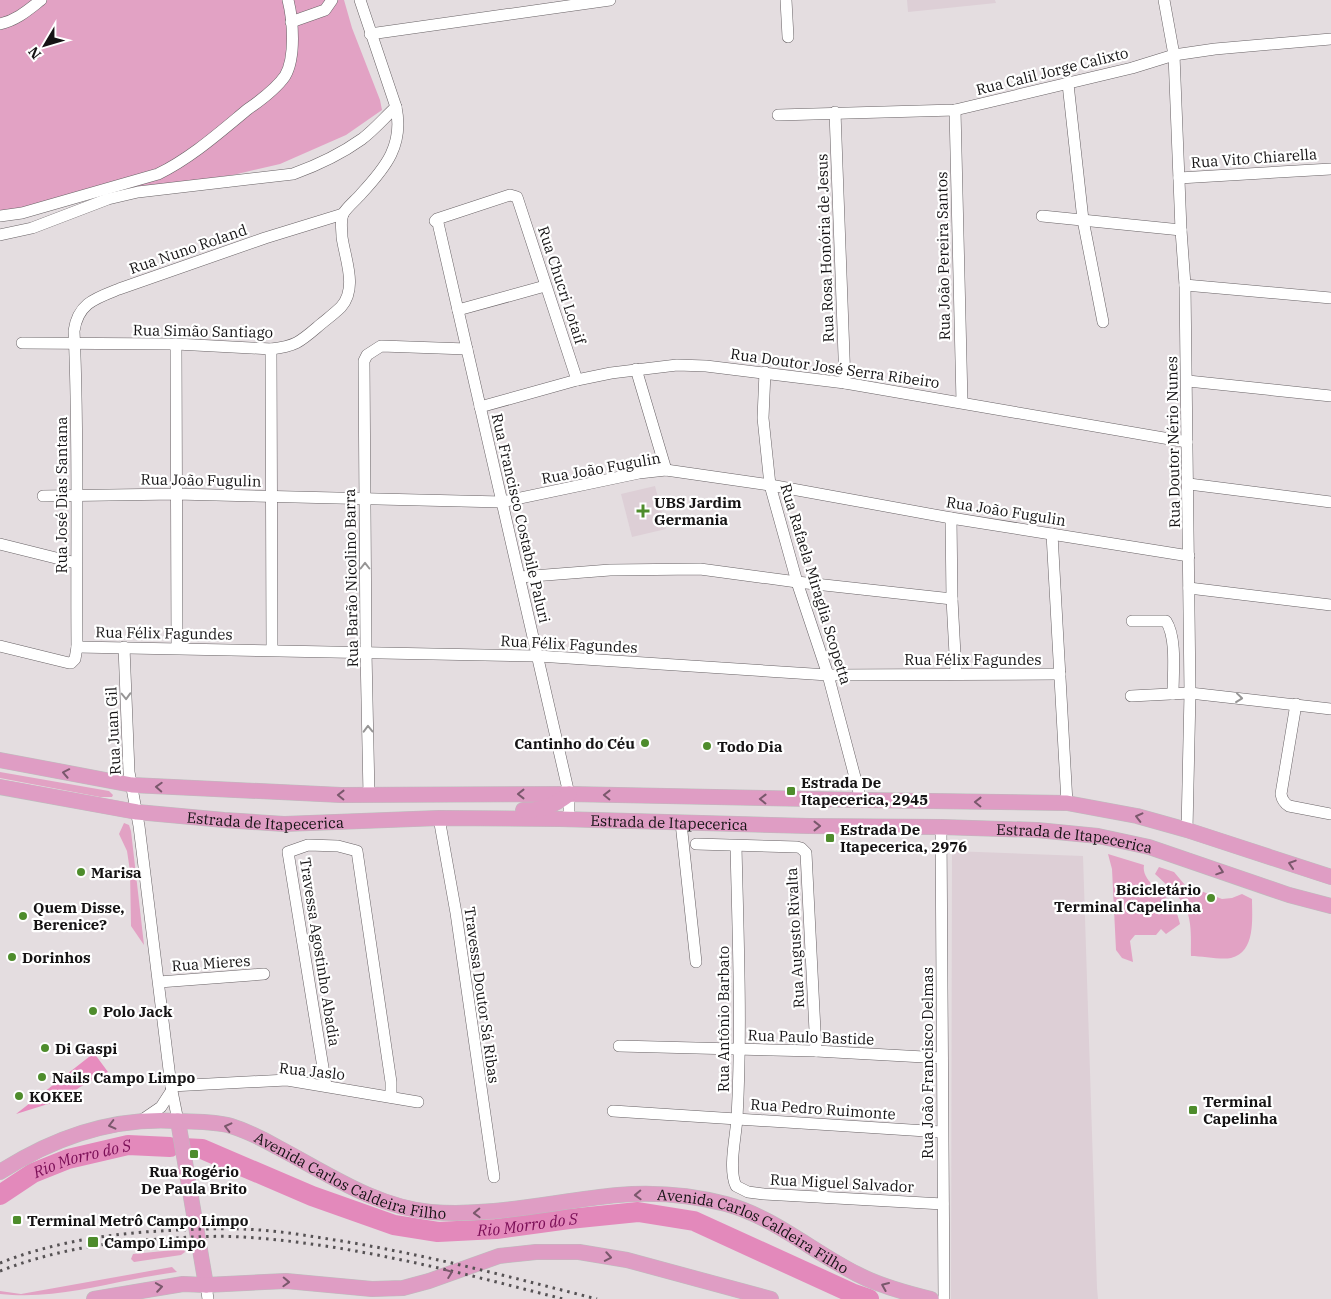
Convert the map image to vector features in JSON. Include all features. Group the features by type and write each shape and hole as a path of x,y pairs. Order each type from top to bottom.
{"main road":[{"name":"Estrada de Itapecerica","path":"0,760 132,785 331,795 569,794 1067,803 1137,816 1187,830 1331,877"},
{"name":"Estrada de Itapecerica","path":"0,787 137,812 284,824 439,818 569,819 1036,830 1098,836 1132,842 1179,856 1290,895 1331,906"},
{"path":"396,819 400,815 462,809 538,810 558,802 569,794"},
{"name":"Avenida Carlos Caldeira Filho","path":"1,1172 60,1140 112,1125 141,1120 196,1121 231,1126 264,1140 344,1184 385,1202 427,1212 456,1214 500,1212 618,1195 656,1194 698,1198 727,1205 752,1214 795,1237 856,1274 897,1291 932,1299"},
{"path":"178,1121 207,1292"},
{"path":"94,1299 183,1284 207,1292 286,1282 372,1289 403,1288 429,1281 499,1256 536,1252 579,1252 627,1260 771,1299"},
{"path":"200,1299 207,1292"}],"street":[{"path":"0,24 22,15 41,0"},
{"path":"0,216 22,213 158,174 175,166 270,92 285,75 290,61 292,34 288,0"},
{"path":"291,22 325,10 332,0"},
{"path":"343,214 384,166 398,141 399,121 396,107 360,0"},
{"path":"370,34 605,0"},
{"path":"786,0 788,38"},
{"name":"Rua Doutor Nério Nunes","path":"1164,0 1174,55 1188,381 1190,693 1187,830"},
{"name":"Rua Calil Jorge Calixto","path":"778,115 955,110 1132,68 1174,55 1215,49 1331,39"},
{"path":"1068,84 1083,220 1103,322"},
{"path":"0,235 32,228 108,200 138,192 293,174 341,153 363,138 396,107"},
{"name":"Rua João Pereira Santos","path":"955,110 962,402"},
{"name":"Rua Rosa Honória de Jesus","path":"835,112 845,383"},
{"name":"Rua Vito Chiarella","path":"1180,178 1331,169"},
{"name":"Rua Francisco Costabile Paluri","path":"519,200 517,196 510,195 440,217 435,221 438,223 569,794 569,819"},
{"name":"Rua Chucri Lotaif","path":"519,200 545,286 577,380"},
{"name":"Rua Nuno Roland","path":"75,343 76,321 81,310 105,294 265,238 343,214"},
{"name":"Rua Simão Santiago","path":"22,343 176,344 271,348 295,345 346,300 350,281 341,225 343,214"},
{"path":"1042,216 1181,230"},
{"path":"1185,285 1331,298"},
{"path":"458,310 545,286"},
{"name":"Rua José Dias Santana","path":"75,343 78,494 76,563 77,647"},
{"path":"176,344 177,648"},
{"name":"Rua Barão Nicolino Barra","path":"369,795 364,361 367,355 381,346 467,349"},
{"path":"271,348 272,650"},
{"name":"Rua Doutor José Serra Ribeiro","path":"480,407 577,380 636,369 677,365 706,366 845,383 1188,442"},
{"path":"636,369 666,470"},
{"name":"Rua Rafaela Miraglia Scopetta","path":"765,372 763,418 770,486 797,582 828,675 861,800"},
{"path":"1188,381 1331,396"},
{"name":"Rua João Fugulin","path":"43,496 176,494 502,502 639,473 666,470 1189,556"},
{"path":"1189,484 1331,502"},
{"path":"951,518 952,598 956,674"},
{"path":"1052,534 1067,803"},
{"path":"0,544 76,563"},
{"path":"520,577 610,570 700,569 797,582 952,598"},
{"path":"1189,588 1331,605"},
{"path":"1132,621 1160,620 1166,621 1169,626 1172,643 1173,694"},
{"path":"0,646 68,663 75,659 77,647"},
{"name":"Rua Félix Fagundes","path":"77,647 538,656 828,675 1060,674"},
{"name":"Rua Juan Gil","path":"124,647 129,772 137,812"},
{"path":"1131,696 1190,693 1331,709"},
{"path":"1296,704 1281,794 1282,799 1289,806 1331,814"},
{"path":"137,812 172,1092 178,1121"},
{"name":"Travessa Doutor Sá Ribas","path":"439,818 456,913 494,1177"},
{"path":"681,823 696,962"},
{"name":"Rua João Francisco Delmas","path":"941,827 944,1299"},
{"path":"696,844 736,846"},
{"name":"Travessa Agostinho Abadia","path":"326,1086 288,852 308,846 338,846 358,851 391,1082 391,1097"},
{"name":"Rua Augusto Rivalta","path":"736,846 797,847 806,853 816,1051"},
{"name":"Rua Antônio Barbato","path":"736,846 740,1048 732,1176 736,1186 740,1189"},
{"name":"Rua Mieres","path":"159,982 264,974"},
{"name":"Rua Paulo Bastide","path":"619,1046 740,1048 942,1058"},
{"name":"Rua Jaslo","path":"172,1092 287,1080 418,1102"},
{"path":"141,1120 154,1113 172,1092"},
{"name":"Rua Pedro Ruimonte","path":"613,1111 942,1132"},
{"name":"Rua Miguel Salvador","path":"740,1189 764,1194 943,1204"}],"shaded area":[{"path":"0,0 344,0 352,28 380,100 382,110 346,135 280,164 233,175 123,190 0,217"},
{"path":"907,0 995,0 996,3 908,12"},
{"name":"UBS Jardim Germania","path":"655,486 666,529 632,537 621,494"},
{"path":"0,772 109,791 113,795 112,797 100,797 0,778"},
{"path":"124,823 129,825 131,831 144,945 131,926 130,871 127,851 119,834"},
{"path":"952,851 1083,856 1098,1299 951,1299"},
{"path":"1108,854 1144,865 1149,881 1171,902 1180,924 1166,934 1161,929 1156,935 1135,935 1130,941 1133,962 1122,958 1116,950 1112,869"},
{"path":"1159,867 1174,872 1185,885 1222,899 1242,894 1252,899 1252,924 1249,942 1239,955 1222,959 1191,956 1191,928 1186,909 1175,893 1155,874"},
{"path":"94,1053 108,1072 80,1087 64,1099 16,1114"},
{"path":"184,1249 185,1252 181,1255 134,1262 131,1259 133,1254"},
{"path":"172,1267 177,1272 68,1292 35,1295 0,1294 0,1291 21,1294"}],"waterway":[{"name":"Rio Morro do S","path":"0,1195 33,1173 68,1159 128,1145 170,1147"},
{"name":"Rio Morro do S","path":"183,1148 202,1149 312,1196 394,1225 438,1232 496,1229 638,1212 694,1221 854,1294 869,1299"}],"railway":[{"path":"0,1263 52,1246 107,1236 180,1230 254,1230 312,1236 401,1252 467,1266 597,1299"},
{"path":"0,1271 53,1254 107,1244 194,1237 243,1237 324,1246 404,1260 563,1299"}],"place":[{"name":"UBS Jardim Germania","path":"643,511"},
{"name":"Cantinho do Céu","path":"645,743"},
{"name":"Todo Dia","path":"707,746"},
{"name":"Estrada De Itapecerica, 2945","path":"791,791"},
{"name":"Estrada De Itapecerica, 2976","path":"830,838"},
{"name":"Marisa","path":"81,872"},
{"name":"Bicicletário Terminal Capelinha","path":"1211,898"},
{"name":"Quem Disse, Berenice?","path":"23,916"},
{"name":"Dorinhos","path":"12,957"},
{"name":"Polo Jack","path":"93,1011"},
{"name":"Di Gaspi","path":"45,1048"},
{"name":"Nails Campo Limpo","path":"42,1077"},
{"name":"KOKEE","path":"19,1096"},
{"name":"Terminal Capelinha","path":"1193,1110"},
{"name":"Rua Rogério De Paula Brito","path":"194,1154"},
{"name":"Terminal Metrô Campo Limpo","path":"17,1220"},
{"name":"Campo Limpo","path":"93,1242"}]}
